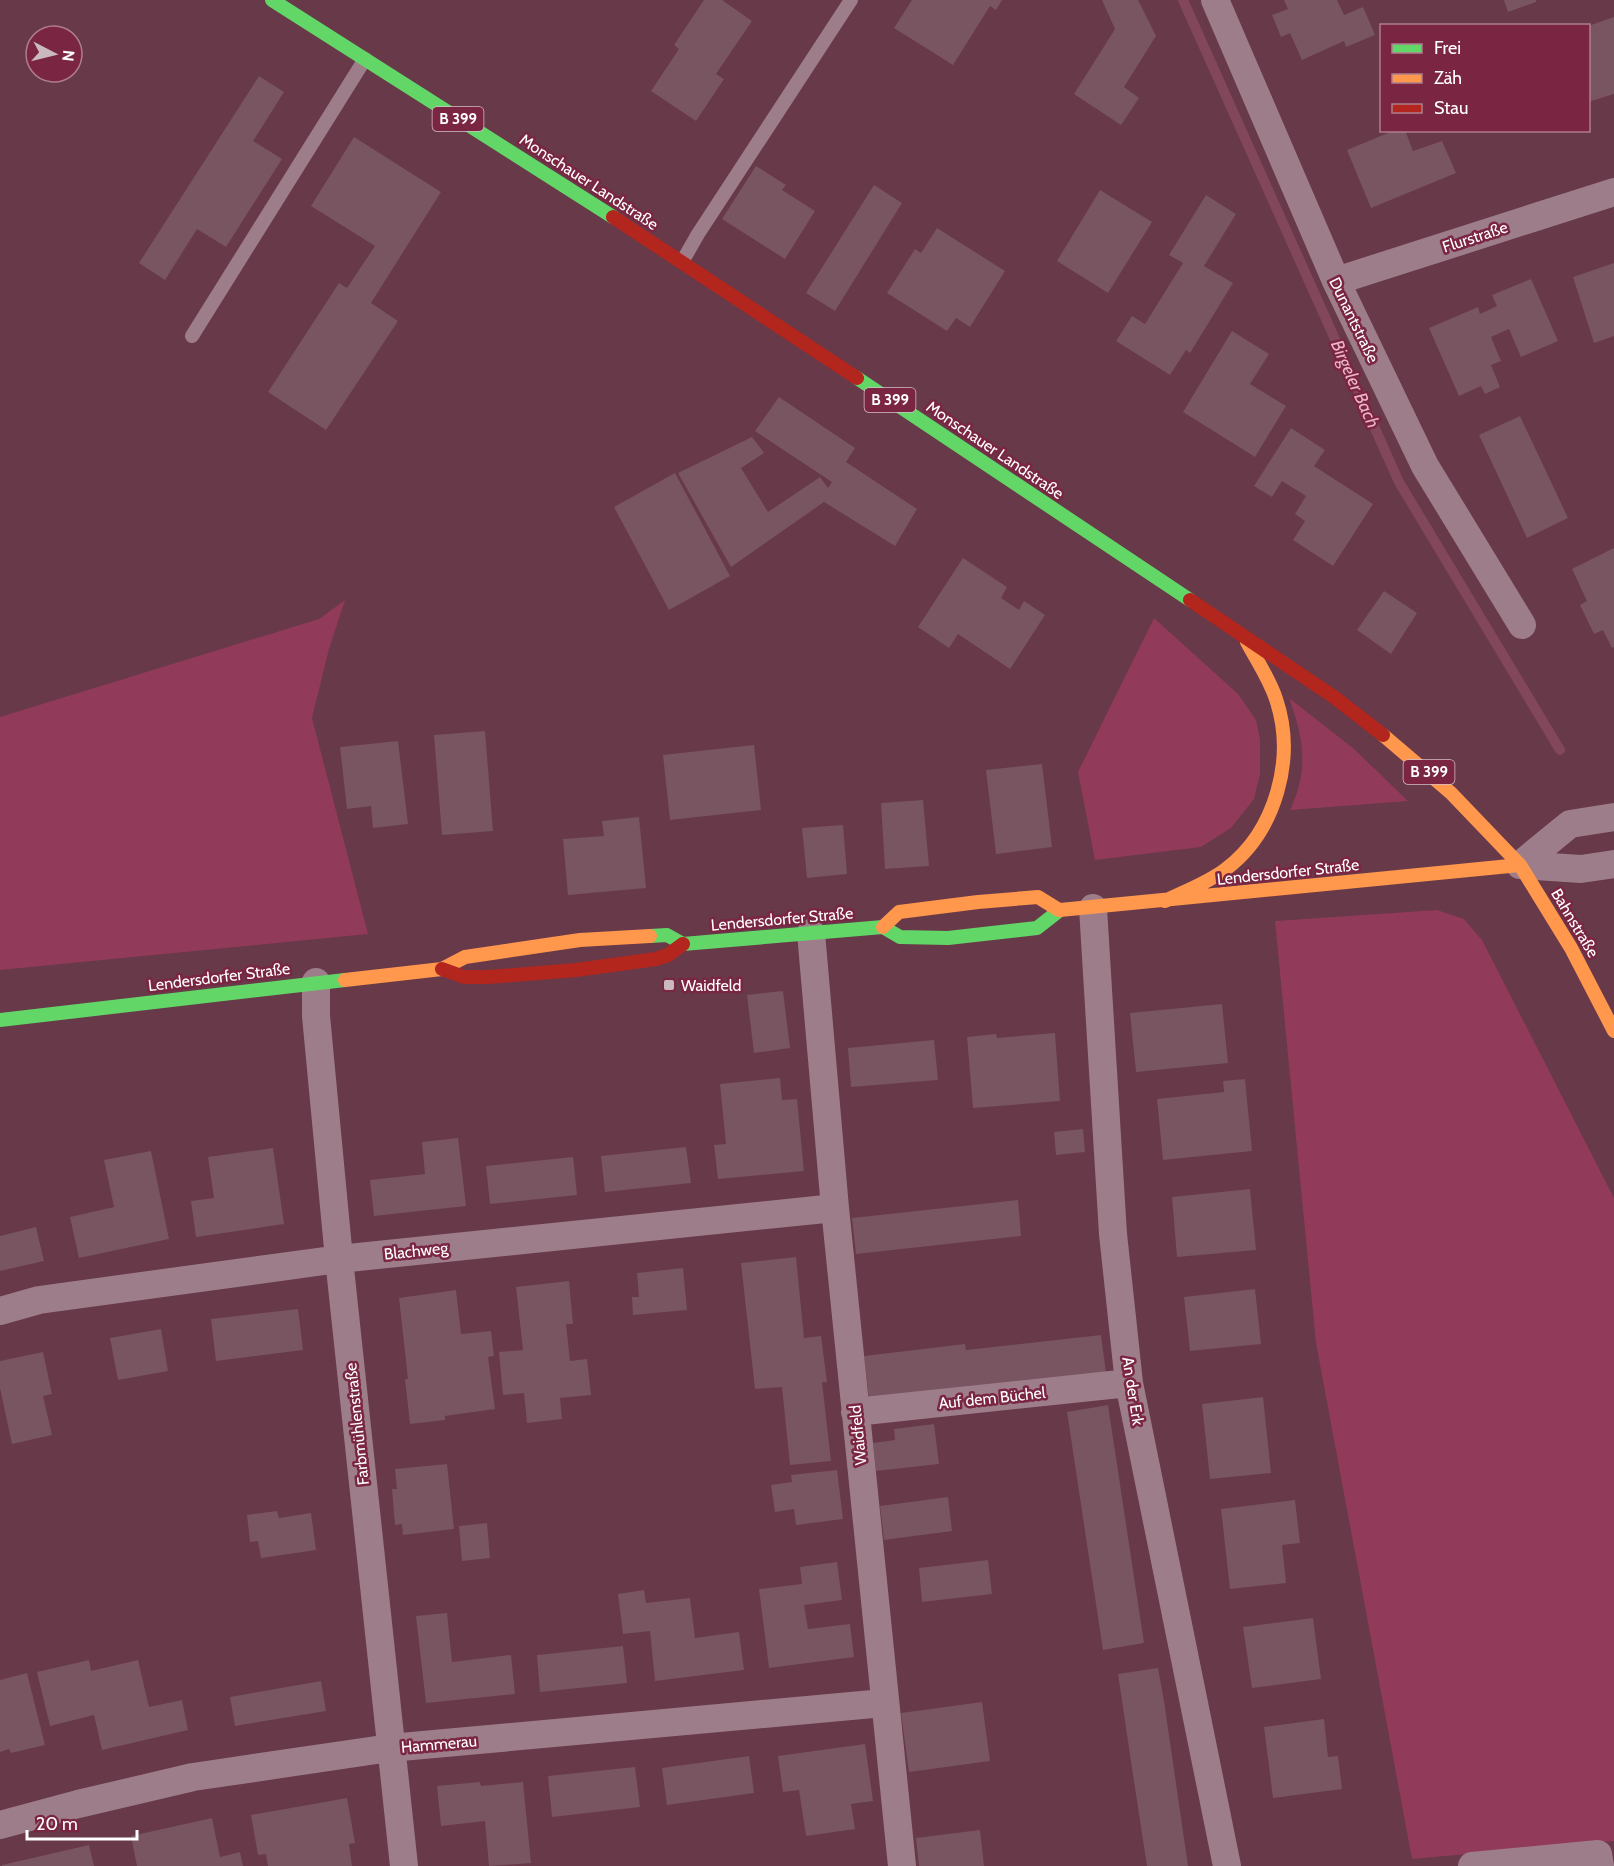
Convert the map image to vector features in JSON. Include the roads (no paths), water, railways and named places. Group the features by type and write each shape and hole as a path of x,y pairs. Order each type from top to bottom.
{"main road":[{"name":"Monschauer Landstraße","path":"272,0 682,262 1327,691 1410,755 1464,804 1520,865"},
{"path":"1165,901 1223,872 1244,853 1267,818 1280,789 1284,754 1282,723 1270,683 1245,638"},
{"name":"Lendersdorfer Straße","path":"883,927 899,912 987,901 1038,897 1059,910 1093,908 1520,865"},
{"name":"Bahnstraße","path":"1520,865 1576,955 1614,1031"},
{"name":"Lendersdorfer Straße","path":"442,969 464,978 576,970 656,959 669,955 683,944 883,927 900,937 972,936 1038,928 1059,910"},
{"name":"Lendersdorfer Straße","path":"0,1020 442,969 465,957 589,939 667,935 683,944"}],"street":[{"name":"Dunantstraße","path":"1215,0 1335,281 1425,466 1522,625"},
{"name":"Flurstraße","path":"1335,281 1614,192"},
{"path":"1520,865 1570,824 1614,817"},
{"path":"1520,865 1581,868 1614,864"},
{"name":"An der Erk","path":"1093,908 1113,1234 1129,1383 1227,1866"},
{"name":"Waidfeld","path":"811,933 835,1208 902,1866"},
{"name":"Farbmühlenstraße","path":"316,982 316,1016 339,1259 404,1866"},
{"name":"Blachweg","path":"0,1311 39,1300 339,1259 835,1208"},
{"name":"Auf dem Büchel","path":"855,1412 1129,1383"},
{"name":"Hammerau","path":"0,1825 78,1804 193,1778 390,1748 884,1703"},
{"path":"1472,1866 1604,1857"}],"lane":[{"path":"682,262 851,0"},
{"path":"192,336 365,59"}],"waterway":[{"name":"Birgeler Bach","path":"1183,0 1399,482 1560,750"}],"place":[{"name":"Waidfeld","path":"669,985"}]}
